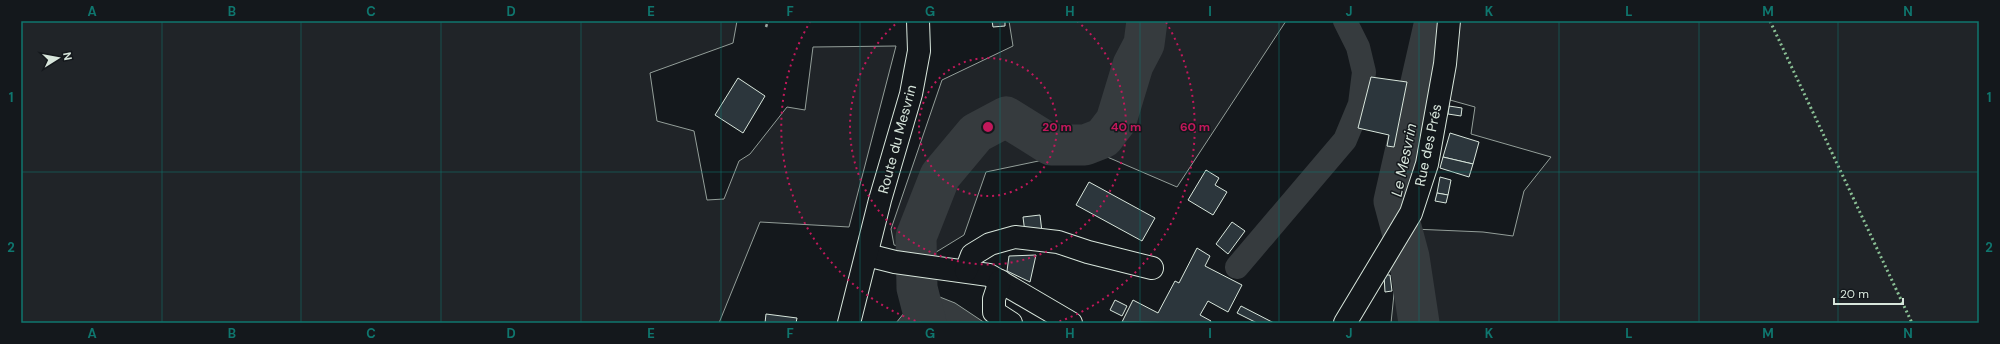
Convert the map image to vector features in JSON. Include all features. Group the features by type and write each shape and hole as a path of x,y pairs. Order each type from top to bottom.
{"street":[{"name":"Route du Mesvrin","path":"849,323 880,200 911,94 919,51 918,21"},
{"name":"Rue des Prés","path":"1345,323 1411,213 1427,164 1444,64 1449,21"},
{"path":"966,271 972,255 990,244 1015,237 1058,242 1088,252 1152,268"},
{"path":"867,255 895,262 989,275 1071,323"},
{"path":"1000,282 994,299 994,312 1011,323"}],"path":[{"path":"766,27 768,21"}],"shaded area":[{"path":"21,21 737,21 733,43 650,73 657,121 694,131 707,200 724,199 739,161 750,154 787,107 805,110 813,47 896,46 849,227 760,222 719,323 21,323"},
{"path":"1009,21 1286,21 1177,187 1091,150 986,172 964,235 933,254 894,245 891,229 942,80 1013,46"},
{"path":"1459,21 1979,21 1979,323 1391,323 1398,255 1413,229 1483,232 1513,236 1524,191 1551,157 1471,134 1475,107 1450,100"},
{"path":"917,288 955,303 985,323 896,323 904,313"}],"building":[{"path":"992,21 1005,21 1005,26 993,27"},
{"path":"1371,77 1407,82 1394,147 1387,146 1389,135 1358,128"},
{"path":"738,78 765,96 743,133 715,115"},
{"path":"1449,106 1462,108 1461,116 1448,114"},
{"path":"1450,133 1479,142 1473,164 1443,157"},
{"path":"1443,157 1473,164 1469,177 1440,168"},
{"path":"1206,170 1219,178 1215,185 1227,192 1213,215 1188,200"},
{"path":"1440,177 1451,180 1448,195 1437,193"},
{"path":"1089,182 1155,218 1142,241 1076,205"},
{"path":"1437,193 1448,195 1446,203 1435,201"},
{"path":"1040,215 1042,232 1025,233 1023,217"},
{"path":"1232,222 1245,231 1228,254 1216,244"},
{"path":"1197,248 1210,256 1205,266 1242,285 1228,312 1208,301 1200,315 1211,321 1210,323 1122,322 1133,300 1158,313 1175,281 1179,283"},
{"path":"1036,255 1030,282 1007,271 1009,256"},
{"path":"1384,275 1390,275 1392,291 1385,292"},
{"path":"1115,300 1127,306 1122,316 1110,310"},
{"path":"1241,306 1274,323 1257,323 1237,313"},
{"path":"766,314 797,318 796,323 765,323"}],"waterway":[{"name":"Le Mesvrin","path":"926,323 917,288 916,237 940,176 976,133 1006,117 1051,145 1085,145 1103,138 1116,121 1133,65 1144,44 1147,21"},
{"path":"1237,267 1345,140 1360,104 1364,72 1358,47 1345,21"},
{"name":"Le Mesvrin","path":"1419,323 1409,257 1394,201 1435,21"}],"hedge":[{"path":"1770,21 1912,323"}]}
